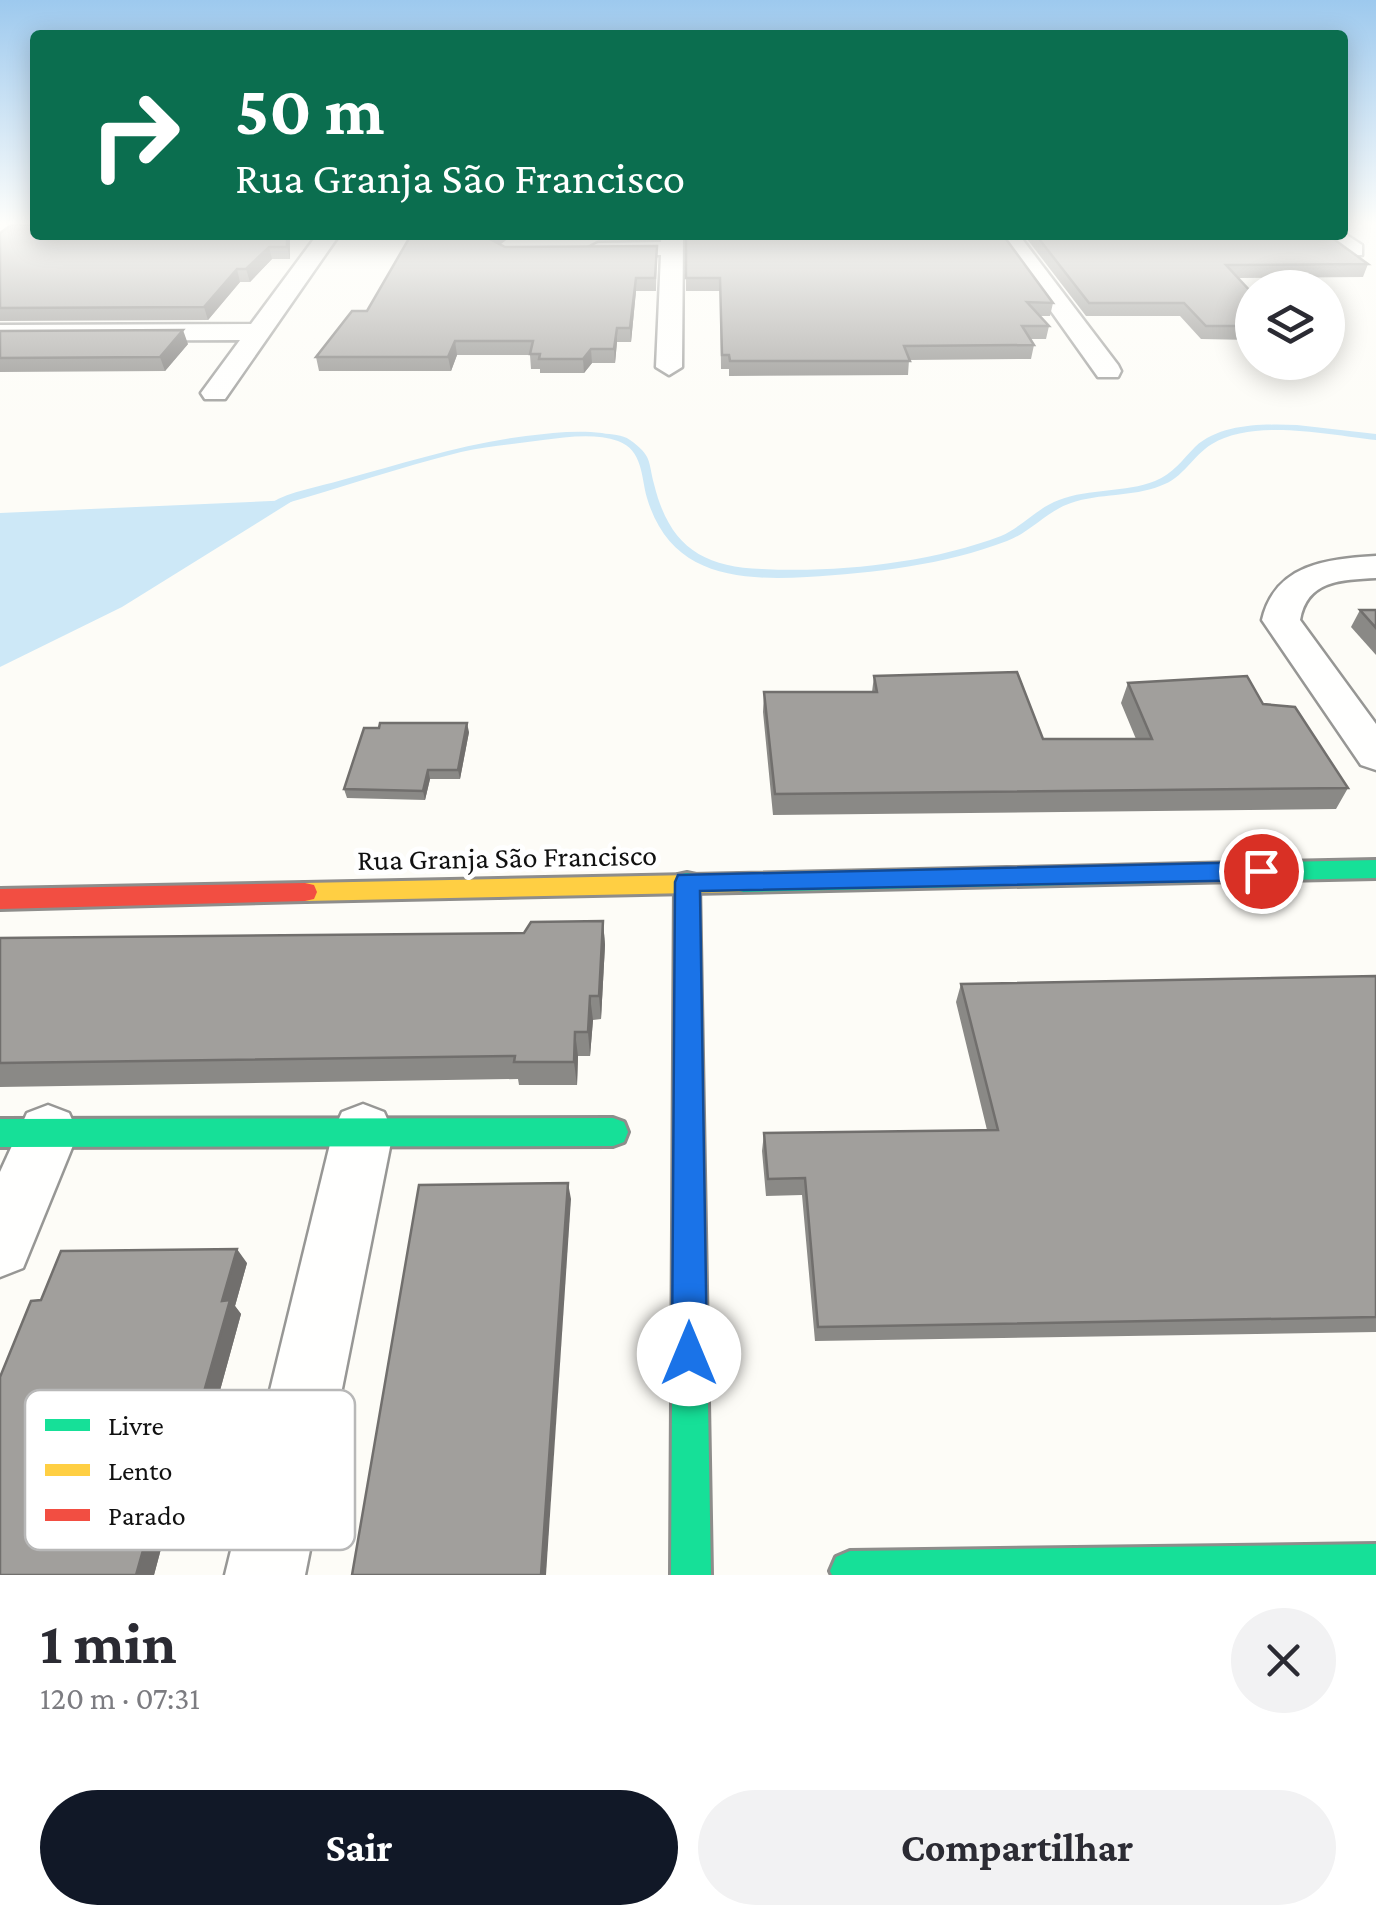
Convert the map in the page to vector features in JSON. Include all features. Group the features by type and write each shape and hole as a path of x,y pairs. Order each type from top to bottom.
{"street":[{"path":"215,393 283,298"},
{"path":"670,367 671,298"},
{"path":"1054,298 1108,372"},
{"path":"0,334 259,332"},
{"path":"1362,568 1297,582 1282,601 1282,620 1376,755"},
{"name":"Rua Granja São Francisco","path":"0,899 1376,869"},
{"path":"687,882 690,1575"},
{"path":"306,1390 362,1132"},
{"path":"0,1245 24,1133 613,1132"},
{"path":"265,1575 270,1550"},
{"path":"850,1571 1376,1564"}],"water":[{"path":"294,500 122,607 0,667 0,513"}],"building":[{"path":"0,298 211,298 204,307 0,308"},
{"path":"374,298 634,298 630,328 617,328 614,349 591,349 583,359 539,359 540,354 530,354 533,341 455,341 448,357 316,357 352,311 367,311"},
{"path":"721,298 1050,298 1053,303 1027,302 1049,326 1022,326 1034,345 904,346 910,361 730,361 729,355 722,355"},
{"path":"1085,298 1235,298 1235,326 1206,326 1184,303 1089,303"},
{"path":"183,330 160,357 0,358 0,331"},
{"path":"1360,610 1376,610 1376,628"},
{"path":"1017,672 1043,739 1152,739 1128,683 1247,676 1263,704 1295,707 1348,788 775,794 764,692 877,692 874,676"},
{"path":"380,723 467,723 458,770 428,770 423,791 344,789 364,728 379,728"},
{"path":"603,921 599,996 590,996 588,1032 575,1032 574,1062 514,1062 515,1056 0,1063 0,938 524,933 531,922"},
{"path":"1376,976 1376,1317 818,1327 805,1178 768,1179 764,1133 998,1130 961,984"},
{"path":"568,1183 541,1575 352,1575 419,1185"},
{"path":"237,1249 222,1301 230,1300 204,1390 25,1390 25,1550 143,1550 136,1575 0,1575 0,1377 31,1301 41,1300 61,1251"}],"waterway":[{"path":"276,503 462,449 577,433 623,439 644,457 658,513 681,549 721,568 801,574 893,565 975,548 1013,534 1063,502 1160,483 1209,441 1238,432 1297,428 1376,437"}],"traffic: fast":[{"path":"739,883 1376,869"},
{"path":"687,882 691,1575"},
{"path":"0,1133 613,1132"},
{"path":"850,1571 1376,1564"}],"traffic: slow":[{"path":"305,892 739,883"}],"traffic: jam":[{"path":"0,899 305,892"}],"route":[{"path":"689,1354 687,882 1261,871"}]}
